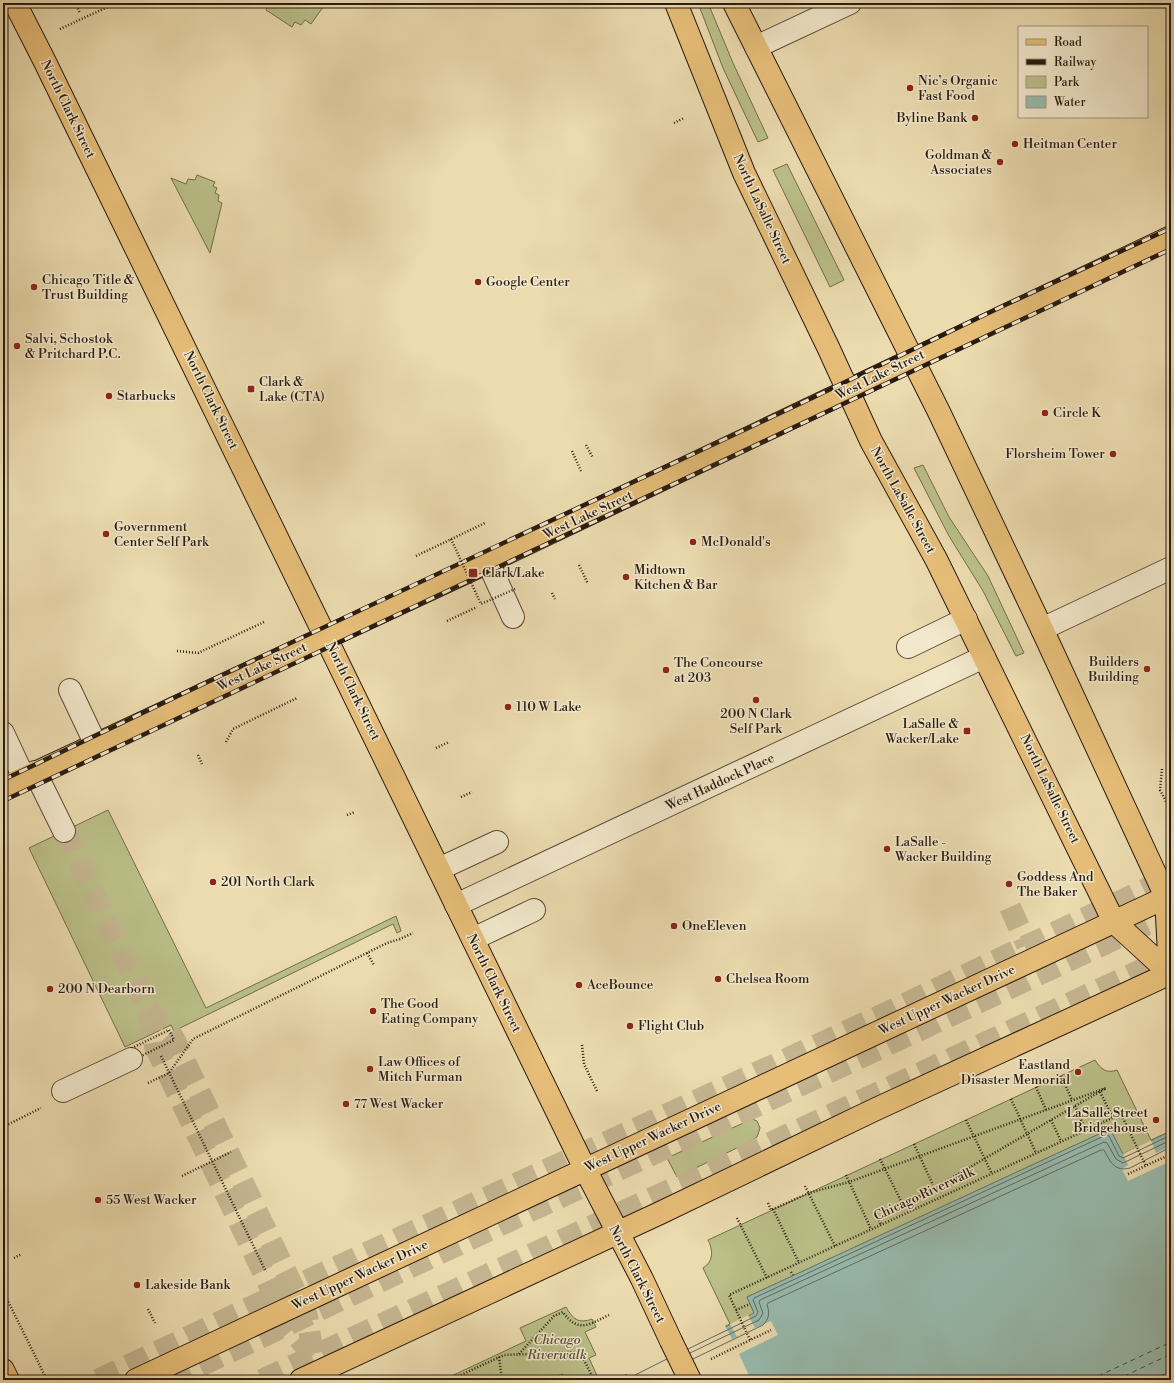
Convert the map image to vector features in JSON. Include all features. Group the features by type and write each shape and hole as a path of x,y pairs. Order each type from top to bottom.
{"main road":[{"name":"North LaSalle Street","path":"676,3 744,172 871,441 936,559 1114,922 1171,974"},
{"path":"301,1380 617,1233 881,1107 1171,974 1169,896 913,360 734,3"},
{"name":"North Clark Street","path":"17,8 585,1169 642,1280 690,1380"},
{"name":"West Lake Street","path":"3,788 488,562 1171,237"},
{"name":"West Upper Wacker Drive","path":"136,1380 1169,896"},
{"path":"3,1370 8,1380"}],"street":[{"path":"756,47 850,3"},
{"path":"488,562 513,618"},
{"path":"1042,629 1171,568"},
{"path":"908,647 966,619"},
{"name":"West Haddock Place","path":"456,905 783,760 984,657"},
{"path":"70,690 96,745"},
{"path":"3,733 64,831"},
{"path":"439,869 496,842"},
{"path":"473,939 534,910"},
{"path":"63,1091 131,1059"}],"path":[{"path":"75,3 80,14"},
{"path":"674,123 684,118"},
{"path":"586,445 593,458"},
{"path":"572,451 581,471"},
{"path":"416,556 485,523"},
{"path":"450,539 481,604"},
{"path":"579,565 588,584"},
{"path":"447,621 515,589"},
{"path":"552,593 555,599"},
{"path":"177,652 198,653 264,622"},
{"path":"226,742 233,729 297,698"},
{"path":"436,748 449,742"},
{"path":"198,756 202,764"},
{"path":"1162,769 1160,790 1171,811"},
{"path":"461,797 472,792"},
{"path":"348,815 355,812"},
{"path":"152,1082 169,1073 193,1039 367,953 413,933"},
{"path":"367,953 374,965"},
{"path":"152,1038 169,1030 174,1040 157,1048"},
{"path":"582,1045 584,1064 597,1091"},
{"path":"161,1056 266,1272"},
{"path":"1061,1076 1072,1100"},
{"path":"1036,1087 1046,1110"},
{"path":"773,1209 809,1193 849,1182 1106,1088 879,1220 881,1225"},
{"path":"1100,1092 1113,1118 1121,1114 1146,1166"},
{"path":"1010,1099 1036,1153"},
{"path":"3,1127 47,1106"},
{"path":"1075,1106 1086,1131"},
{"name":"Chicago Riverwalk","path":"771,1330 750,1340 729,1295 1113,1118"},
{"path":"966,1120 992,1174"},
{"path":"1051,1120 1061,1142"},
{"path":"914,1144 933,1185"},
{"path":"182,1176 231,1152"},
{"path":"1128,1174 1171,1154"},
{"path":"880,1159 902,1203"},
{"path":"846,1175 872,1230"},
{"path":"805,1186 835,1246"},
{"path":"768,1203 771,1210 773,1209 799,1263"},
{"path":"737,1218 767,1278"},
{"path":"14,1258 22,1254"},
{"path":"3,1291 48,1380"},
{"path":"736,1310 750,1304"},
{"path":"148,1309 155,1323"},
{"path":"518,1354 554,1316 563,1312 567,1318 575,1324 585,1326 609,1315"},
{"path":"450,1380 504,1355 580,1352 594,1380"},
{"path":"499,1357 502,1380"},
{"path":"538,1380 562,1375 568,1380"}],"green space":[{"path":"265,3 326,3 311,24 305,20 301,25 295,22 292,27 266,10 268,5"},
{"path":"698,3 708,3 733,63 768,138 758,142 723,68"},
{"path":"787,164 844,280 830,287 773,170"},
{"path":"197,175 215,182 213,186 217,188 215,193 219,195 218,201 222,203 210,253 171,178 186,184 188,179 195,180"},
{"path":"923,465 949,517 988,576 1024,653 1016,656 983,591 949,536 914,468"},
{"path":"108,810 206,1008 396,916 401,931 397,933 393,924 174,1031 171,1025 125,1047 29,848"},
{"name":"Chicago Riverwalk","path":"1095,1060 1104,1070 1117,1070 1151,1140 1171,1131 1128,1165 1110,1129 747,1297 754,1313 771,1321 615,1380 730,1324 703,1268 707,1265 712,1255 708,1240"},
{"path":"752,1119 757,1121 760,1128 757,1137 677,1177 667,1158"},
{"name":"Chicago Riverwalk","path":"566,1307 571,1315 579,1321 592,1319 596,1327 585,1332 596,1355 589,1358 599,1380 443,1380 526,1341 520,1328"}],"water":[{"path":"1110,1129 1123,1154 1171,1131 1171,1380 615,1380 754,1313 747,1297"}],"pier":[{"path":"1151,1140 1156,1153 1171,1146 1171,1161 1128,1181 1122,1169 1128,1165 1123,1154"},
{"path":"748,1315 755,1328 771,1321 778,1335 739,1354 751,1380 629,1380 626,1373 724,1324 732,1339 737,1337 730,1324"}],"ferry route":[{"path":"1090,1380 1171,1342"},
{"path":"1116,1380 1171,1354"},
{"path":"1152,1380 1171,1371"}],"tunnel":[{"path":"64,831 148,1009 155,1046 288,1325 313,1356"},
{"path":"98,1380 293,1287 886,1013 1171,877"},
{"path":"1010,907 1027,945"},
{"path":"170,1380 1171,913"},
{"path":"262,1380 1171,956"},
{"path":"148,1009 173,1037 307,1316 313,1356"}],"railway":[{"path":"3,780 184,693 1171,228"},
{"path":"3,801 1171,249"}],"place":[{"name":"Nic’s Organic Fast Food","path":"910,88"},
{"name":"Byline Bank","path":"975,118"},
{"name":"Heitman Center","path":"1015,144"},
{"name":"Goldman & Associates","path":"1000,162"},
{"name":"Google Center","path":"478,282"},
{"name":"Chicago Title & Trust Building","path":"34,287"},
{"name":"Salvi, Schostok & Pritchard P.C.","path":"17,346"},
{"name":"Clark & Lake (CTA)","path":"251,389"},
{"name":"Starbucks","path":"109,396"},
{"name":"Circle K","path":"1045,413"},
{"name":"Florsheim Tower","path":"1113,454"},
{"name":"Government Center Self Park","path":"106,534"},
{"name":"McDonald's","path":"693,542"},
{"name":"Clark/Lake","path":"473,573"},
{"name":"Midtown Kitchen & Bar","path":"626,577"},
{"name":"Builders Building","path":"1147,669"},
{"name":"The Concourse at 203","path":"666,670"},
{"name":"200 N Clark Self Park","path":"756,700"},
{"name":"110 W Lake","path":"508,707"},
{"name":"LaSalle & Wacker/Lake","path":"967,731"},
{"name":"LaSalle - Wacker Building","path":"887,849"},
{"name":"201 North Clark","path":"213,882"},
{"name":"Goddess And The Baker","path":"1009,884"},
{"name":"OneEleven","path":"674,926"},
{"name":"Chelsea Room","path":"718,979"},
{"name":"AceBounce","path":"579,985"},
{"name":"200 N Dearborn","path":"50,989"},
{"name":"The Good Eating Company","path":"373,1011"},
{"name":"Flight Club","path":"630,1026"},
{"name":"Law Offices of Mitch Furman","path":"370,1069"},
{"name":"Eastland Disaster Memorial","path":"1078,1072"},
{"name":"77 West Wacker","path":"346,1104"},
{"name":"LaSalle Street Bridgehouse","path":"1156,1120"},
{"name":"55 West Wacker","path":"98,1200"},
{"name":"Lakeside Bank","path":"137,1285"}]}
